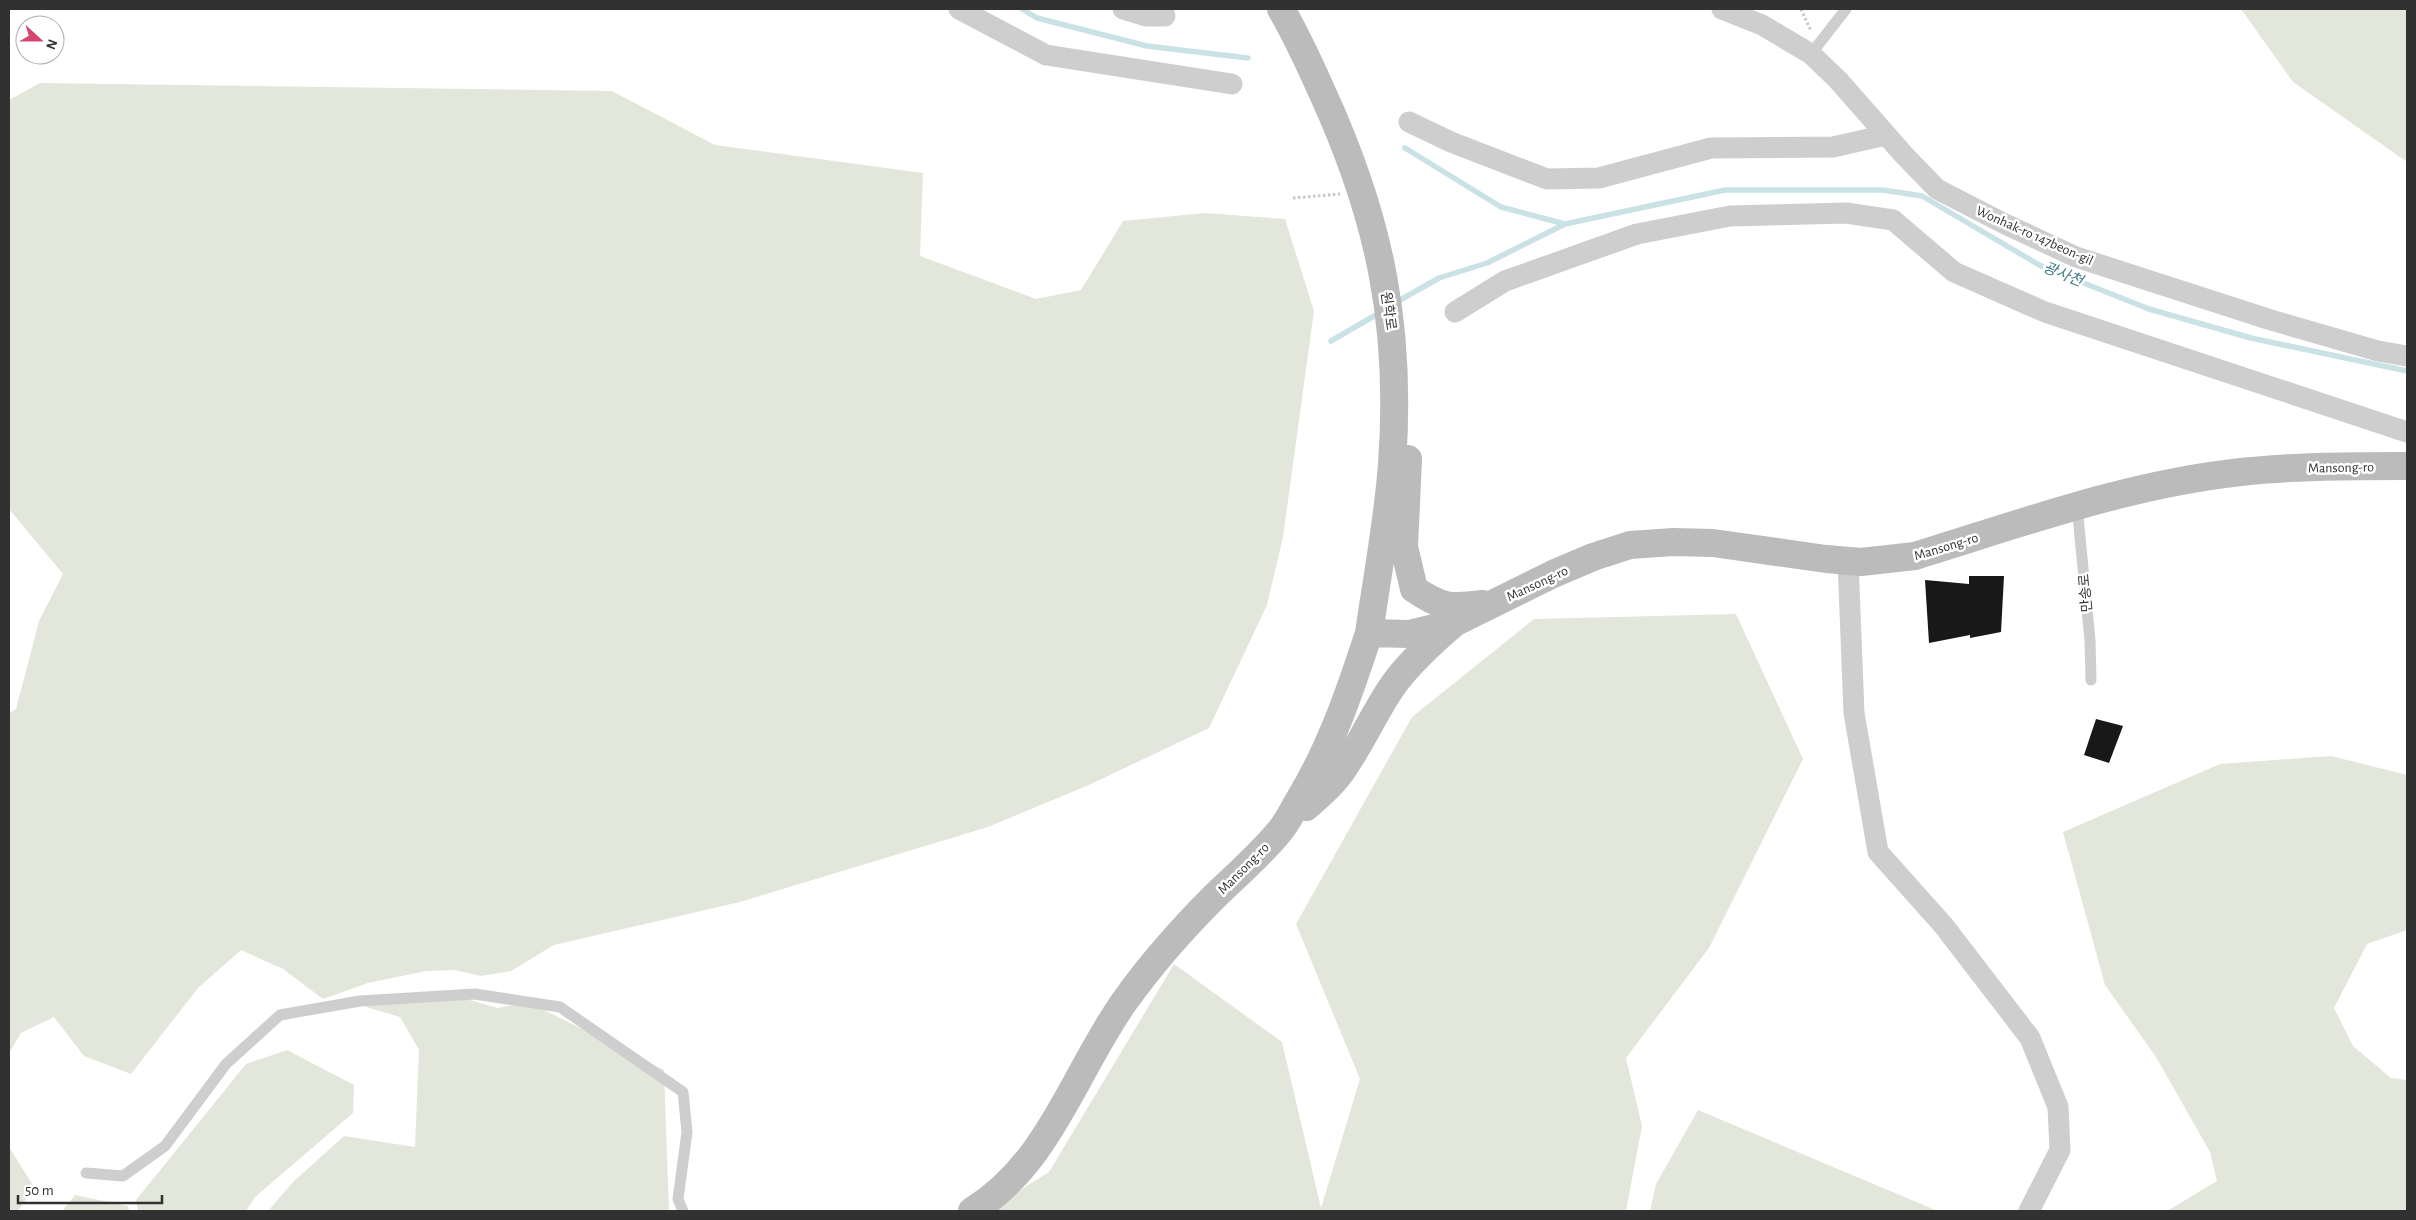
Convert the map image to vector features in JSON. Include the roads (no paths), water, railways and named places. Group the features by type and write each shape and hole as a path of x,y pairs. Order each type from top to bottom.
{"street":[{"path":"959,9 1046,55 1232,84"},
{"path":"1123,9 1146,16 1165,16"},
{"name":"원학로","path":"1281,9 1294,30 1346,145 1363,192 1380,254 1390,308 1394,353 1392,464 1369,632"},
{"name":"Wonhak-ro 147beon-gil","path":"1722,9 1762,25 1811,54 1838,80 1937,189 2003,223 2076,256 2271,320 2378,350 2407,356"},
{"path":"1409,122 1451,142 1548,179 1599,178 1711,148 1833,147 1886,135"},
{"path":"1455,312 1505,280 1637,234 1730,216 1846,213 1893,220 1954,272 2045,312 2407,432"},
{"path":"1394,393 1409,465 1404,547 1414,589 1434,602 1452,607 1494,603"},
{"name":"Mansong-ro","path":"972,1211 1014,1179 1033,1155 1058,1116 1105,1028 1142,976 1174,939 1281,830 1317,770 1343,713 1369,632 1409,634 1454,623 1585,561 1630,545 1713,542 1848,561 1890,560 1915,556 2098,499 2178,482 2240,472 2303,467 2407,466"},
{"path":"1848,561 1854,713 1878,852 1944,926 2030,1038 2058,1107 2060,1150 2030,1211"},
{"path":"1281,830 1334,780 1345,766 1371,719 1395,682 1428,646 1454,623"}],"lane":[{"path":"1811,54 1846,9"},
{"name":"만송로","path":"2077,506 2090,640 2091,680"},
{"path":"86,1173 123,1176 165,1146 226,1064 280,1015 360,1001 476,994 560,1007 683,1092 687,1132 678,1199 683,1211"}],"waterway":[{"path":"1022,9 1037,18 1147,46 1248,58"},
{"name":"광사천","path":"1405,148 1501,207 1565,224 1725,190 1883,190 1922,196 2041,266 2149,309 2251,338 2407,371"},
{"path":"1395,303 1439,278 1487,263 1565,224"},
{"path":"1331,341 1381,312"}]}
